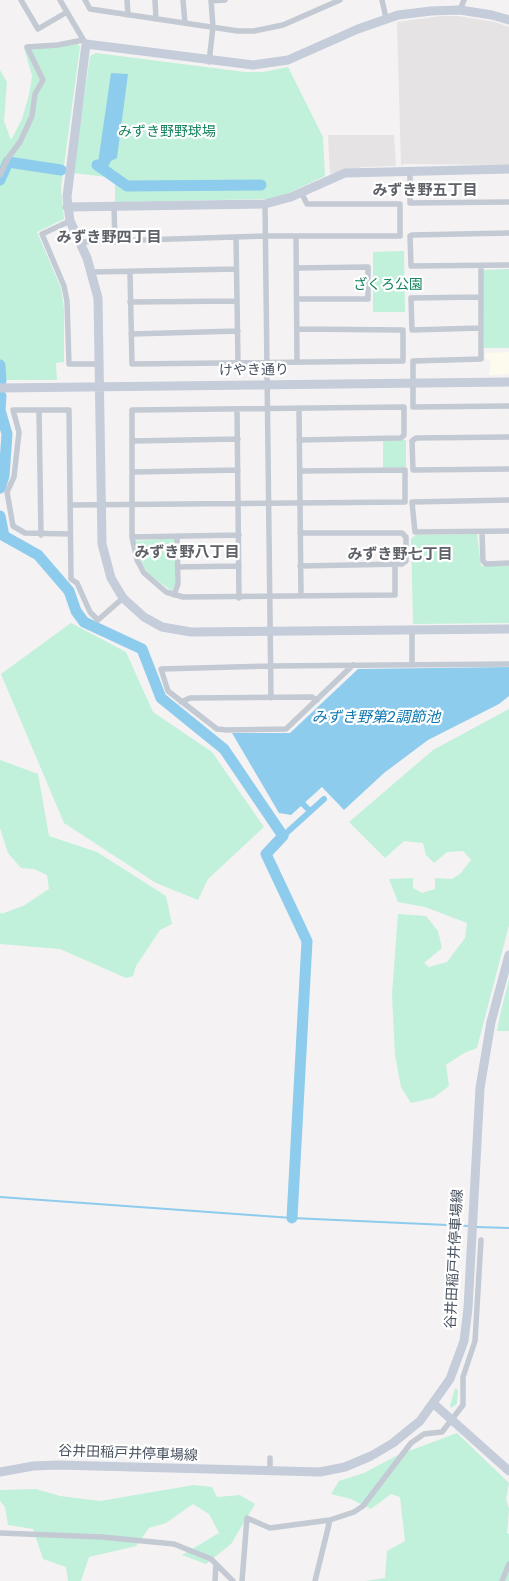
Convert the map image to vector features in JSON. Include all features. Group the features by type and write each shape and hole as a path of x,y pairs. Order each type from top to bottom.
{"street":[{"path":"21,0 38,29 67,12"},
{"path":"60,0 85,42 68,176 67,207 70,221 92,272 98,298 104,556 111,578 123,598 144,616 162,627 191,632 509,629"},
{"path":"85,0 90,9 238,31 270,29 340,0"},
{"path":"127,0 128,15"},
{"path":"155,0 156,19"},
{"path":"183,0 185,23"},
{"path":"209,62 213,27 211,1 226,0"},
{"path":"382,0 386,18"},
{"path":"460,10 464,0"},
{"path":"0,175 8,158 20,142 32,116 35,94 43,80 26,47 58,46 85,42 209,62 253,65 276,63 386,18 431,11 460,10 509,20"},
{"path":"67,207 265,204 301,192 345,173 509,168"},
{"path":"410,170 410,203 509,202"},
{"path":"80,242 266,236 400,236 400,204 307,204 301,192"},
{"path":"265,204 271,698"},
{"path":"114,206 115,242"},
{"path":"70,221 42,234 64,286 67,301 69,364 100,364"},
{"path":"509,233 412,234 410,236 410,266 509,265"},
{"path":"296,236 297,362"},
{"path":"236,237 238,363"},
{"path":"482,266 481,359 413,361 413,407 509,406"},
{"path":"296,268 368,267 368,299 297,299"},
{"path":"92,272 236,268"},
{"path":"130,272 132,364 403,361 403,330 298,330"},
{"path":"481,296 411,298 412,330 481,328"},
{"path":"130,302 237,301"},
{"path":"131,334 238,331"},
{"name":"けやき通り","path":"0,388 509,382"},
{"path":"299,440 401,438 404,435 404,407 132,410 134,503 132,537 137,560 144,573 154,584 183,597 239,598 395,595 395,564"},
{"path":"299,408 301,596"},
{"path":"237,409 239,598"},
{"path":"70,534 41,535 24,533 13,526 7,492 14,477 19,432 13,410 69,410 71,578 77,583 90,612 98,620 123,598"},
{"path":"39,410 41,535"},
{"path":"509,437 416,438 412,441 412,470 509,469"},
{"path":"133,441 238,439"},
{"path":"133,472 238,470"},
{"path":"70,505 405,502 405,470 300,471"},
{"path":"509,500 412,502 415,532 509,531"},
{"path":"482,532 483,561 486,564 509,563"},
{"path":"300,534 402,533 406,537 406,561 402,564 300,566"},
{"path":"132,537 238,535"},
{"path":"174,594 178,584 177,536"},
{"path":"178,567 239,566"},
{"path":"412,630 412,665"},
{"path":"353,665 286,729 218,729 168,692 161,669 270,666 353,665 509,664"},
{"path":"182,702 190,698 312,697 317,700"},
{"name":"谷井田稲戸井停車場線","path":"0,1472 33,1466 58,1465 320,1472 360,1461 403,1436 434,1404 450,1378 460,1354 466,1328 474,1170 484,1061 497,998 509,956"},
{"path":"242,1581 247,1518 270,1528 330,1520 354,1512 362,1506 411,1443 424,1434 442,1432 463,1405 464,1376 475,1341 481,1240"},
{"path":"434,1404 509,1471"},
{"path":"270,1458 270,1472"},
{"path":"315,1581 330,1520"},
{"path":"0,1533 102,1536 174,1544 211,1559 233,1581"},
{"path":"215,1581 216,1564"},
{"path":"502,1581 509,1564"}],"shaded area":[{"path":"441,16 458,16 495,22 509,27 509,165 404,164 401,166 397,22"},
{"path":"328,135 394,135 396,166 362,167 330,174"},
{"path":"509,352 509,374 489,375 491,362 485,358 485,353"}],"green space":[{"path":"78,44 80,47 61,188 64,219 37,232 61,288 64,309 64,362 56,363 57,380 2,380 3,364 0,363 0,70 7,82 4,121 11,140 22,119 32,76 24,48"},
{"name":"みずき野野球場","path":"96,53 245,72 263,72 288,67 323,137 325,176 282,196 268,199 115,202 115,178 73,173 90,56"},
{"name":"ざくろ公園","path":"404,251 405,312 373,312 373,252"},
{"path":"509,269 509,348 484,348 483,270"},
{"path":"406,440 406,467 383,468 383,441"},
{"path":"477,534 481,566 509,566 509,623 413,624 411,539 416,535"},
{"path":"174,538 176,540 175,584 172,591 148,574 139,558 135,541"},
{"path":"71,623 126,652 153,712 212,752 264,827 208,879 198,900 156,883 64,823 1,674"},
{"path":"509,709 509,925 477,1048 464,1053 446,1065 449,1086 433,1098 411,1103 401,1087 395,1055 392,994 398,914 426,916 438,931 442,948 424,963 429,967 447,962 465,938 467,923 425,907 398,902 389,879 413,878 413,888 422,893 435,889 435,878 452,879 460,874 471,860 463,851 447,852 434,863 426,855 423,843 404,841 385,858 349,822 433,750"},
{"path":"0,760 38,774 49,836 97,852 166,896 172,924 160,930 136,966 133,976 126,978 60,949 0,944 0,912 1,914 23,906 49,889 47,875 34,869 21,868 8,853 0,828"},
{"path":"509,979 509,1031 497,1031 501,1011"},
{"path":"455,1388 458,1390 457,1404 451,1408 450,1406"},
{"path":"457,1433 509,1483 506,1499 509,1509 507,1533 509,1534 509,1581 365,1581 385,1578 387,1551 405,1541 400,1497 391,1494 371,1509 351,1499 331,1494 339,1481 364,1473 398,1455"},
{"path":"194,1485 212,1487 217,1497 240,1495 255,1504 231,1544 206,1564 182,1555 219,1533 209,1514 193,1504 166,1523 149,1528 136,1546 89,1557 81,1581 68,1581 66,1567 43,1559 33,1529 8,1525 5,1507 0,1501 0,1490 36,1489 60,1496 100,1501"}],"water":[{"path":"111,73 128,74 117,158 111,161 107,169 98,163"},
{"name":"みずき野第2調節池","path":"509,667 509,696 499,704 428,740 384,773 344,810 322,787 291,815 279,813 232,733 290,733 358,669"}],"waterway":[{"path":"0,180 8,162 61,170"},
{"path":"97,165 127,186 261,185"},
{"path":"0,365 1,381"},
{"path":"0,488 4,476 7,434 0,410 1,396"},
{"path":"0,516 4,536 38,555 69,591 76,611 84,622 142,649 161,698 224,749 283,836 266,854 307,941 292,1218"},
{"path":"283,836 324,799"},
{"path":"303,804 310,811"},
{"path":"0,1197 292,1218 469,1226"},
{"path":"476,1227 509,1228"}],"district":[{"name":"みずき野五丁目","path":"425,191"},
{"name":"みずき野四丁目","path":"109,238"},
{"name":"みずき野八丁目","path":"187,553"},
{"name":"みずき野七丁目","path":"400,555"}]}
